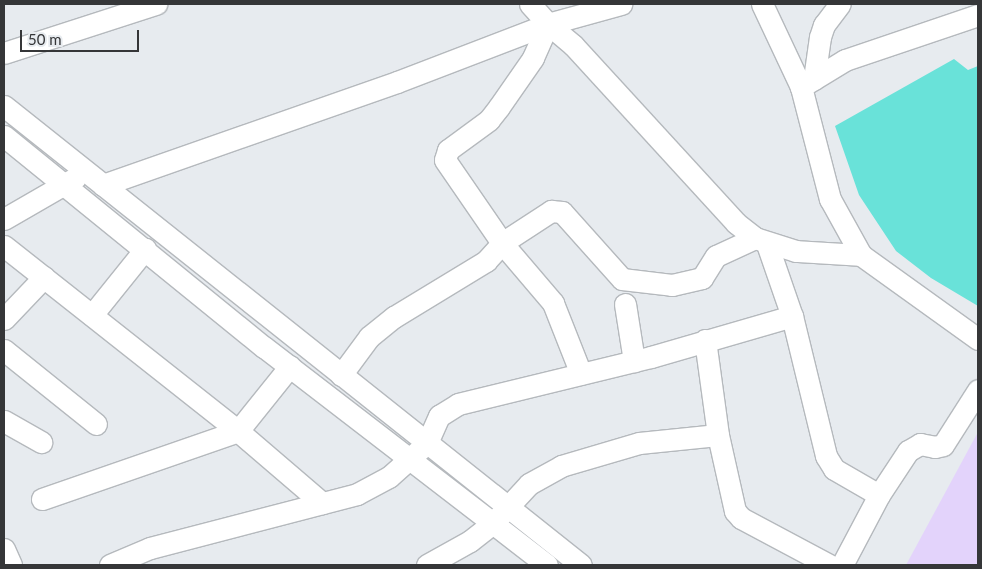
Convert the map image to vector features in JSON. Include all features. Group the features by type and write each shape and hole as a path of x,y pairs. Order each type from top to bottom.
{"street":[{"path":"4,53 156,4"},
{"path":"530,4 548,24 573,45 736,223 761,241 796,251 861,255"},
{"path":"103,185 397,82 548,24 621,4"},
{"path":"762,4 808,83 830,199 861,255 978,339"},
{"path":"808,83 820,37 840,4"},
{"path":"808,83 845,60 978,15"},
{"path":"548,24 533,58 489,120 445,155 502,243 553,303 580,374"},
{"path":"4,106 581,565"},
{"path":"4,136 290,366 547,565"},
{"path":"4,219 86,171"},
{"path":"341,375 369,337 394,317 486,261 502,243 556,210 570,220 622,279 672,285 702,278 716,256 761,241"},
{"path":"761,241 792,316 829,464 879,495"},
{"path":"4,246 238,431 322,503"},
{"path":"92,315 145,249"},
{"path":"4,319 44,277"},
{"path":"624,304 634,361"},
{"path":"110,565 150,548 358,494 389,477 427,443 439,416 458,404 634,361 792,316"},
{"path":"705,340 718,435 731,500 741,518 829,565"},
{"path":"4,350 96,424"},
{"path":"42,499 238,431 290,366"},
{"path":"842,565 879,495 914,446 935,447 950,437 978,390"},
{"path":"4,421 41,442"},
{"path":"427,565 493,524 507,506 529,484 561,466 640,443 718,435"},
{"path":"4,549 11,565"}],"shaded area":[{"path":"978,432 978,565 906,565"}],"water":[{"path":"954,59 968,70 978,66 978,306 931,278 896,251 859,195 835,126"}]}
